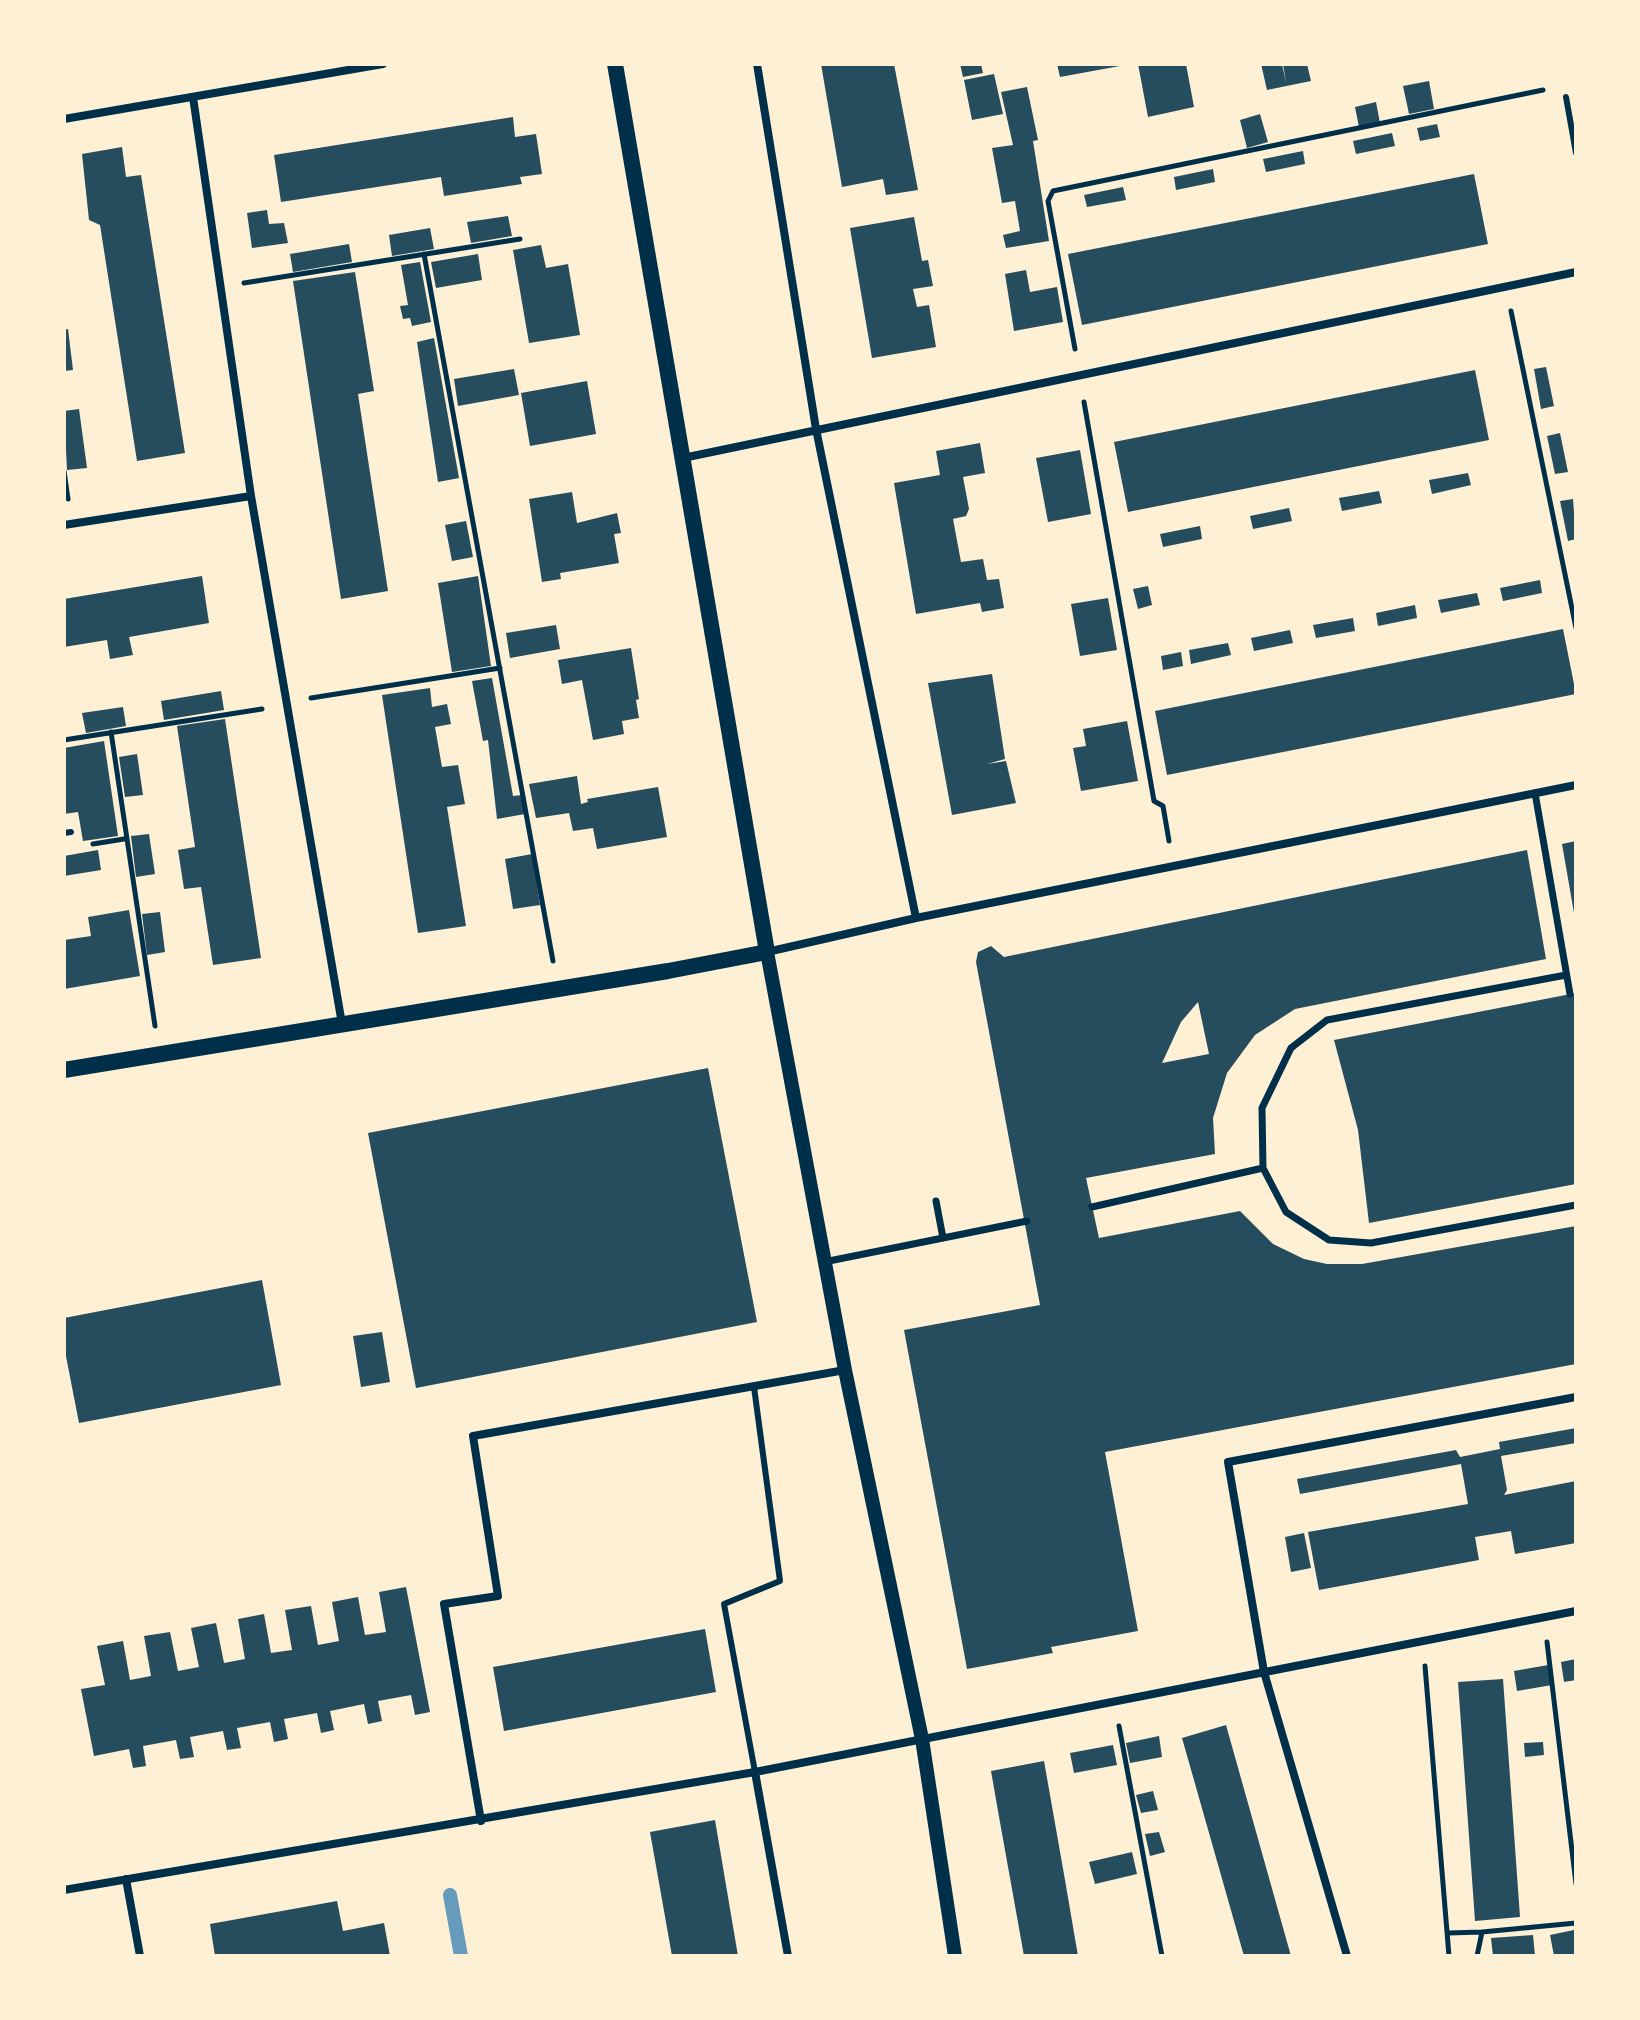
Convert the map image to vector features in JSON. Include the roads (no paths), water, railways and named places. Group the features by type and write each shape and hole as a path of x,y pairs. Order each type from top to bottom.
{"main road":[{"path":"64,1070 558,990 767,952 615,64"}],"street":[{"path":"64,119 383,64"},
{"path":"757,64 816,429 916,918"},
{"path":"193,97 251,496 342,1025"},
{"path":"682,458 1576,272"},
{"path":"64,525 251,496"},
{"path":"955,1956 922,1739 845,1370 767,952 916,918 1576,785"},
{"path":"1535,793 1570,994"},
{"path":"1566,975 1327,1020 1291,1048 1262,1108 1263,1168 1286,1212 1329,1240 1371,1243 1576,1205"},
{"path":"1092,1207 1263,1168"},
{"path":"936,1201 943,1238"},
{"path":"824,1262 1027,1221"},
{"path":"481,1821 444,1604 498,1596 473,1436 845,1370"},
{"path":"1347,1956 1264,1672 1228,1462 1576,1397"},
{"path":"64,1890 755,1772 1576,1611"},
{"path":"755,1772 788,1956"},
{"path":"126,1879 140,1956"}],"lane":[{"path":"1566,97 1576,153"},
{"path":"754,1387 780,1581 724,1604 755,1772"}],"waterway":[{"path":"450,1895 461,1956"}]}
